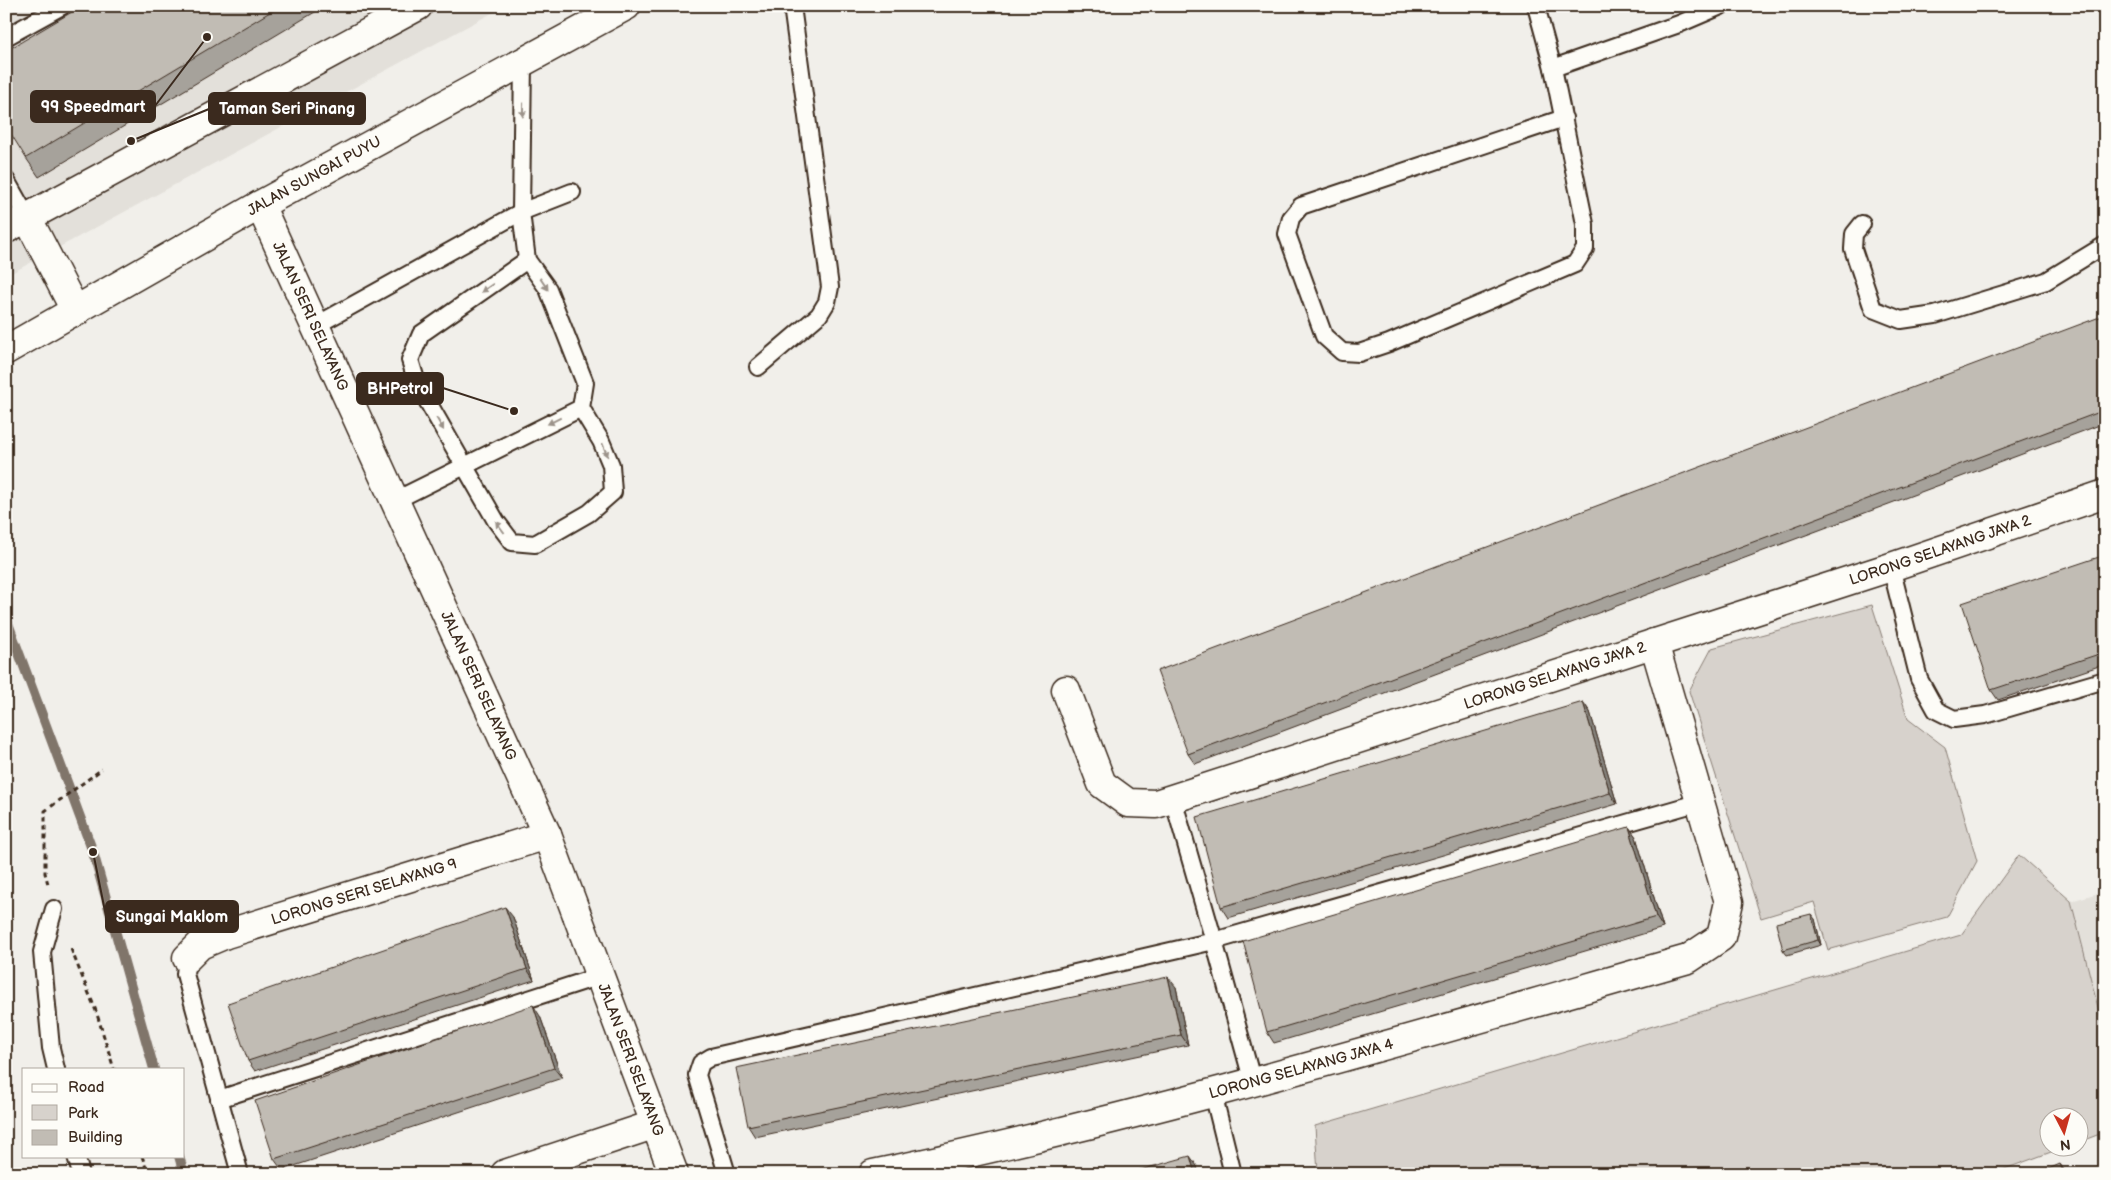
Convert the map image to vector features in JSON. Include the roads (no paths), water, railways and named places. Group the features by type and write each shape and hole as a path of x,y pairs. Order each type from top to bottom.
{"street":[{"name":"JALAN SUNGAI PUYU","path":"6,350 76,312 260,205 626,6"},
{"path":"76,312 17,224 400,11"},
{"name":"JALAN SERI SELAYANG","path":"260,205 547,835 674,1174"},
{"name":"LORONG SELAYANG JAYA 2","path":"1066,690 1102,784 1128,803 1156,804 1891,567 2105,494"},
{"path":"1654,643 1700,802"},
{"name":"LORONG SELAYANG JAYA 4","path":"873,1174 985,1151 1214,1093 1688,959 1721,937 1729,902 1700,802"},
{"name":"LORONG SERI SELAYANG 9","path":"186,958 200,945 226,934 547,835"},
{"path":"505,1174 656,1124"}],"lane":[{"path":"6,37 62,6"},
{"path":"758,367 819,315 827,302 830,287 792,6"},
{"path":"1536,6 1564,118 1585,224 1585,249 1575,264 1389,343 1359,353 1342,352 1324,336 1287,234 1291,218 1302,206 1564,118"},
{"path":"1553,68 1679,24 1721,6"},
{"path":"524,61 521,212 527,260 548,289 585,383 581,408 601,441 611,465 613,492 589,513 535,544 512,542 496,521 417,382 410,360 421,334 527,260"},
{"path":"6,180 17,224"},
{"path":"315,326 521,212 572,192"},
{"path":"1862,224 1854,234 1853,249 1873,308 1901,320 1935,315 2046,281 2105,245"},
{"path":"394,501 581,408"},
{"path":"1891,567 1919,679 1936,710 1954,719 1985,715 2105,680"},
{"path":"1173,799 1253,1082"},
{"path":"727,1174 697,1075 701,1063 712,1057 1214,941 1700,802"},
{"path":"54,909 42,952 51,1048 56,1068"},
{"path":"186,958 185,974 240,1174"},
{"path":"219,1099 600,976"},
{"path":"1214,1093 1233,1174"},
{"path":"77,1158 81,1174"}],"waterway":[{"path":"6,618 93,852 154,1068"},
{"path":"180,1158 184,1174"}],"place":[{"name":"99 Speedmart","path":"207,37"},
{"name":"Taman Seri Pinang","path":"131,141"},
{"name":"BHPetrol","path":"514,411"},
{"name":"Sungai Maklom","path":"93,852"}]}
